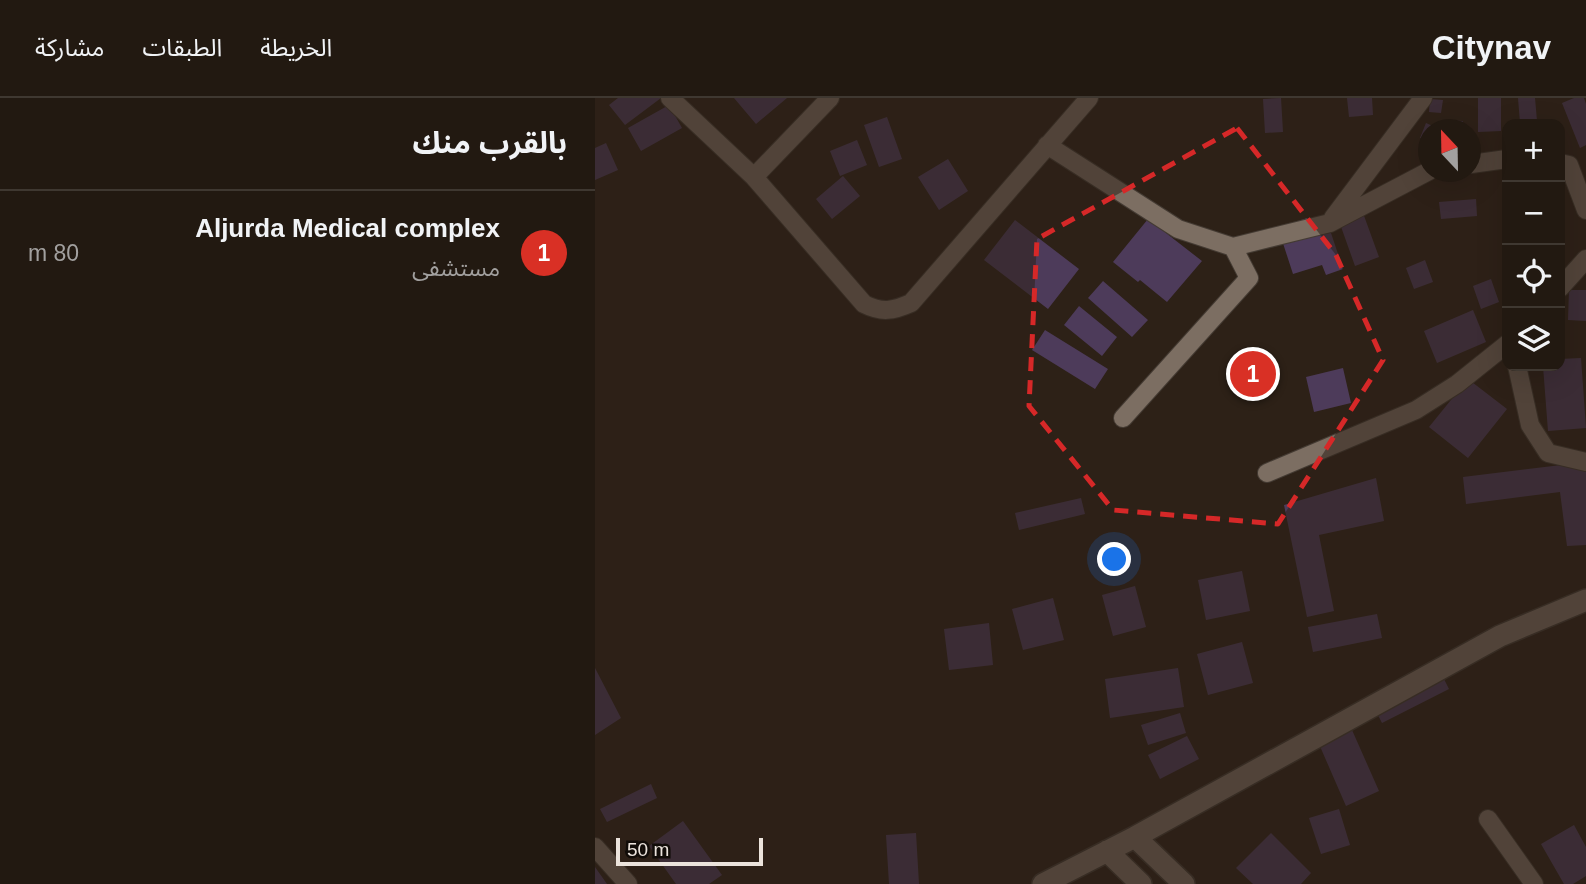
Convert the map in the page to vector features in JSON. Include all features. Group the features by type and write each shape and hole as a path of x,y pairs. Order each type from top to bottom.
{"street":[{"path":"670,98 754,177 864,304 876,311 893,311 911,303 1089,98"},
{"path":"754,177 830,98"},
{"path":"1330,223 1423,98"},
{"path":"1047,145 1178,229 1233,247 1330,223 1418,177"},
{"path":"1481,163 1502,160"},
{"path":"1565,164 1569,165 1586,210"},
{"path":"1123,418 1249,278 1233,247"},
{"path":"1565,282 1586,259"},
{"path":"1267,473 1416,410 1457,384 1502,348"},
{"path":"1518,371 1530,425 1548,453 1586,462"},
{"path":"1043,884 1065,878 1107,851 1500,636 1586,600"},
{"path":"1488,819 1534,884"},
{"path":"1135,837 1184,884"},
{"path":"596,851 628,884"},
{"path":"1107,851 1141,884"}],"highlighted area":[{"path":"1237,128 1336,255 1383,360 1278,524 1113,510 1029,406 1037,239"}],"building":[{"path":"618,98 661,98 625,125 609,105"},
{"path":"734,98 787,98 756,124"},
{"path":"1281,98 1283,132 1265,133 1263,99"},
{"path":"1347,98 1372,98 1373,115 1349,117"},
{"path":"1478,98 1501,98 1501,131 1481,132 1481,119 1478,119"},
{"path":"1518,98 1535,98 1537,119 1520,119"},
{"path":"1574,98 1584,98 1586,104 1586,145 1580,148 1562,103"},
{"path":"1430,99 1443,100 1441,113 1429,112"},
{"path":"669,105 682,128 641,151 628,128"},
{"path":"887,117 902,159 879,167 864,125"},
{"path":"857,140 867,165 840,176 830,151"},
{"path":"606,143 618,170 595,180 595,148"},
{"path":"948,159 968,191 939,210 918,177"},
{"path":"843,176 860,196 832,219 816,199"},
{"path":"1476,199 1477,216 1441,219 1439,202"},
{"path":"1363,213 1379,257 1355,266 1339,221"},
{"path":"1307,218 1310,227 1327,221 1343,269 1326,275 1322,265 1293,274 1278,228"},
{"path":"1148,219 1202,261 1167,302 1113,262"},
{"path":"1015,220 1079,269 1048,309 984,260"},
{"path":"1425,260 1433,282 1414,289 1406,268"},
{"path":"1491,279 1499,302 1481,309 1473,286"},
{"path":"1103,281 1148,320 1132,337 1088,298"},
{"path":"1569,290 1586,290 1586,321 1568,320"},
{"path":"1079,306 1117,337 1102,356 1064,325"},
{"path":"1473,310 1486,342 1437,363 1424,331"},
{"path":"1045,330 1108,369 1095,389 1032,350"},
{"path":"1581,358 1586,428 1548,431 1543,371 1565,371 1565,359"},
{"path":"1343,368 1351,403 1314,412 1306,377"},
{"path":"1468,379 1507,409 1468,458 1429,427"},
{"path":"1586,462 1586,545 1567,546 1560,492 1466,504 1463,477"},
{"path":"1376,478 1384,521 1319,535 1334,611 1307,617 1284,505"},
{"path":"1081,498 1085,514 1019,530 1015,513"},
{"path":"1242,571 1250,611 1206,620 1198,580"},
{"path":"1135,586 1146,627 1113,636 1102,595"},
{"path":"1053,598 1064,640 1023,650 1012,609"},
{"path":"1377,614 1382,638 1313,652 1308,627"},
{"path":"989,623 993,665 949,670 944,629"},
{"path":"1242,642 1253,683 1208,695 1197,654"},
{"path":"595,668 621,718 595,735"},
{"path":"1178,668 1184,707 1110,718 1105,679"},
{"path":"1443,677 1449,689 1382,723 1376,711"},
{"path":"1180,713 1186,733 1148,745 1141,725"},
{"path":"1352,730 1379,791 1346,806 1319,744"},
{"path":"1187,736 1199,759 1160,779 1148,755"},
{"path":"651,784 657,798 607,822 600,809"},
{"path":"1339,809 1350,845 1321,854 1309,818"},
{"path":"683,821 722,875 709,884 676,884 649,846"},
{"path":"1574,825 1586,847 1586,876 1573,884 1564,884 1541,844"},
{"path":"916,833 919,884 889,884 886,835"},
{"path":"1271,833 1311,873 1301,884 1253,884 1236,868"},
{"path":"595,867 607,884 595,884"}],"place":[{"name":"Aljurda Medical complex","path":"1253,374"}]}
